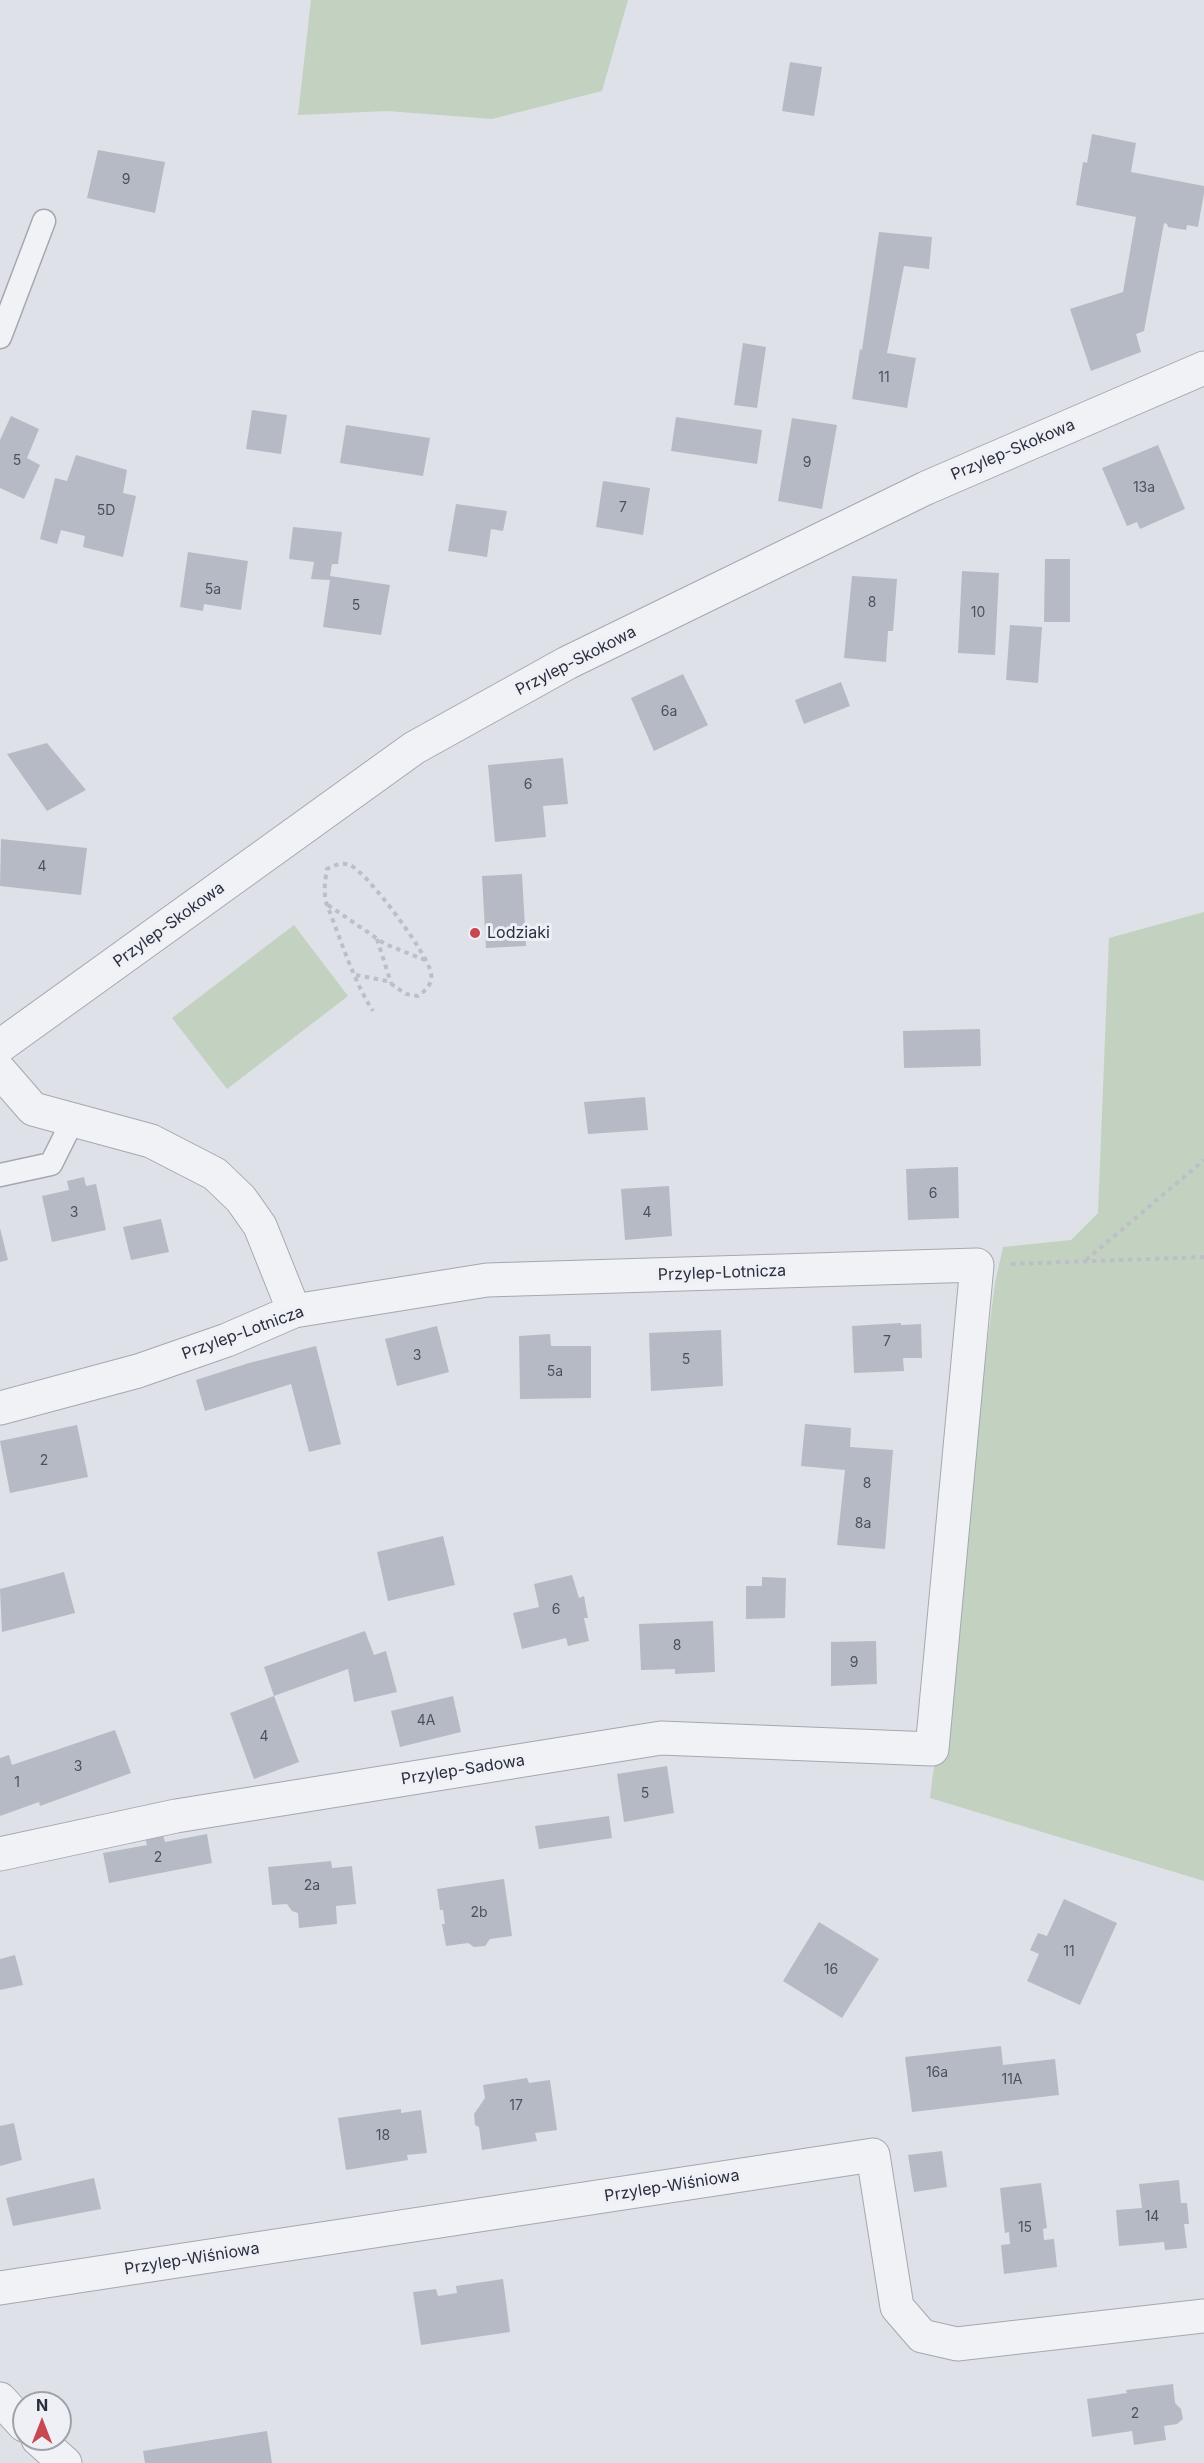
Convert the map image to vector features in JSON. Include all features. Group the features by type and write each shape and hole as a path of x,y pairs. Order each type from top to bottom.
{"street":[{"name":"Przylep-Skokowa","path":"0,1046 414,748 567,663 926,488 1204,368"},
{"path":"0,1071 33,1109 151,1140 215,1174 241,1199 260,1226 294,1311"},
{"name":"Przylep-Lotnicza","path":"0,1408 138,1371 227,1340 294,1311 487,1280 977,1265"},
{"name":"Przylep-Sadowa","path":"0,1854 176,1816 661,1738 932,1749 977,1265"},
{"name":"Przylep-Wiśniowa","path":"0,2288 873,2155 897,2307 922,2336 957,2343 1204,2316"},
{"path":"0,2399 12,2412"},
{"path":"52,2451 65,2463"}],"lane":[{"path":"0,337 44,221"},
{"path":"0,1175 51,1164 73,1120"}],"path":[{"path":"356,975 374,976 391,983 406,994 418,996 431,983 431,973 426,960 379,892 360,870 348,864 336,864 327,869 325,884 327,905 356,975 373,1011"},
{"path":"327,905 385,944 426,960"},
{"path":"377,938 391,983"},
{"path":"1084,1262 1204,1160"},
{"path":"977,1265 1204,1257"}],"green space":[{"path":"311,0 628,0 602,91 492,119 387,111 298,115"},
{"path":"1204,912 1204,1881 930,1798 995,1283 1003,1247 1071,1240 1098,1213 1109,938"},
{"path":"294,925 348,996 227,1089 172,1018"}],"building":[{"path":"790,62 822,67 814,116 782,111"},
{"path":"1092,134 1136,143 1131,172 1204,186 1204,193 1198,227 1187,225 1186,230 1168,227 1164,223 1144,331 1136,334 1141,352 1091,371 1070,309 1123,292 1136,217 1076,205 1083,162 1087,163"},
{"path":"98,150 165,162 155,213 87,198"},
{"path":"879,232 932,237 929,269 904,266 887,353 916,358 907,408 852,399 860,349 862,350"},
{"path":"743,343 766,347 757,408 734,405"},
{"path":"252,410 287,415 281,454 246,449"},
{"path":"11,416 39,429 27,458 40,465 24,499 0,488 0,440"},
{"path":"676,417 762,430 757,464 671,451"},
{"path":"792,418 837,425 822,509 778,501"},
{"path":"346,425 430,438 423,476 340,463"},
{"path":"1158,445 1185,509 1140,529 1137,522 1127,526 1102,468"},
{"path":"76,455 127,470 123,493 136,496 123,557 83,547 85,536 61,530 57,544 40,539 55,478 67,481"},
{"path":"603,481 650,488 643,535 596,527"},
{"path":"456,504 507,511 503,531 491,529 487,557 448,551"},
{"path":"293,527 342,532 338,564 332,564 330,576 390,585 381,635 323,627 330,580 311,579 314,562 289,559"},
{"path":"188,552 248,561 241,610 204,604 203,611 180,607"},
{"path":"1045,559 1070,559 1070,622 1044,622"},
{"path":"962,571 999,573 995,655 958,653"},
{"path":"852,576 897,579 893,631 888,631 886,662 844,658"},
{"path":"1010,625 1042,627 1038,683 1006,680"},
{"path":"683,674 708,725 654,751 631,698"},
{"path":"841,682 850,706 804,724 795,700"},
{"path":"47,743 86,790 47,811 7,754"},
{"path":"563,758 568,804 543,806 546,837 495,842 488,765"},
{"path":"1,839 87,848 81,895 0,886"},
{"path":"522,874 526,946 486,948 482,876"},
{"path":"980,1029 981,1066 904,1068 903,1031"},
{"path":"645,1097 648,1130 588,1134 584,1102"},
{"path":"958,1167 959,1218 908,1220 906,1169"},
{"path":"84,1177 86,1186 96,1184 106,1230 52,1242 42,1196 69,1190 67,1181"},
{"path":"669,1186 672,1236 625,1240 621,1189"},
{"path":"161,1219 169,1252 131,1260 123,1227"},
{"path":"0,1228 8,1260 0,1262"},
{"path":"901,1323 901,1325 921,1324 922,1358 903,1358 904,1371 854,1373 852,1326"},
{"path":"437,1326 449,1372 397,1386 385,1339"},
{"path":"721,1330 723,1386 651,1391 649,1333"},
{"path":"550,1334 551,1346 591,1346 591,1398 520,1399 519,1336"},
{"path":"316,1346 341,1444 309,1452 291,1384 205,1411 196,1380 249,1363"},
{"path":"805,1424 851,1428 850,1447 893,1450 885,1549 837,1545 845,1470 801,1466"},
{"path":"77,1425 88,1477 10,1493 0,1441"},
{"path":"443,1536 455,1585 388,1601 377,1552"},
{"path":"64,1572 75,1613 2,1632 0,1589"},
{"path":"572,1575 579,1598 584,1596 588,1618 584,1618 589,1641 568,1646 566,1638 522,1649 513,1613 539,1607 534,1584"},
{"path":"762,1577 786,1578 785,1618 746,1619 746,1586 762,1586"},
{"path":"713,1621 715,1672 675,1674 675,1669 641,1670 639,1624"},
{"path":"365,1631 374,1655 386,1651 397,1692 354,1702 348,1669 274,1696 264,1667"},
{"path":"876,1641 877,1684 831,1686 831,1642"},
{"path":"274,1696 299,1762 254,1779 230,1713"},
{"path":"453,1696 461,1732 400,1747 391,1711"},
{"path":"115,1730 131,1773 40,1806 39,1802 0,1816 0,1758 9,1755 12,1765"},
{"path":"667,1766 674,1813 624,1822 617,1774"},
{"path":"609,1816 612,1838 539,1849 535,1826"},
{"path":"207,1834 212,1863 109,1883 103,1853 147,1845 145,1838 163,1835 165,1842"},
{"path":"331,1861 332,1868 352,1866 356,1904 336,1906 337,1924 299,1928 298,1913 292,1911 287,1904 272,1905 268,1867"},
{"path":"504,1879 512,1936 490,1939 485,1946 474,1947 468,1943 446,1946 442,1924 445,1924 443,1910 440,1910 437,1889"},
{"path":"1064,1899 1117,1923 1080,2005 1027,1981 1039,1954 1030,1950 1038,1933 1047,1936"},
{"path":"819,1922 879,1959 842,2018 783,1981"},
{"path":"15,1955 23,1985 0,1990 0,1959"},
{"path":"1001,2046 1003,2065 1055,2059 1059,2095 912,2112 905,2057"},
{"path":"527,2078 529,2083 550,2080 557,2130 535,2133 537,2141 482,2150 479,2127 475,2125 474,2114 485,2098 483,2085"},
{"path":"401,2109 401,2113 421,2110 427,2153 407,2155 408,2160 346,2170 338,2118"},
{"path":"14,2123 22,2160 0,2166 0,2126"},
{"path":"942,2151 947,2187 914,2192 908,2155"},
{"path":"94,2178 101,2209 13,2226 6,2198"},
{"path":"1179,2180 1181,2203 1187,2203 1189,2224 1184,2224 1187,2248 1165,2250 1164,2242 1119,2246 1116,2210 1142,2208 1139,2184"},
{"path":"1041,2183 1047,2228 1043,2229 1044,2240 1054,2239 1057,2267 1004,2274 1001,2245 1010,2244 1009,2232 1005,2233 1000,2188"},
{"path":"503,2279 510,2332 421,2345 413,2292 436,2289 438,2296 457,2293 456,2286"},
{"path":"1173,2384 1175,2403 1181,2409 1183,2419 1177,2424 1164,2426 1166,2440 1134,2445 1132,2431 1092,2437 1087,2399 1127,2393 1126,2390"},
{"path":"267,2431 272,2463 145,2463 143,2451"}],"place":[{"name":"Lodziaki","path":"475,933"}]}
